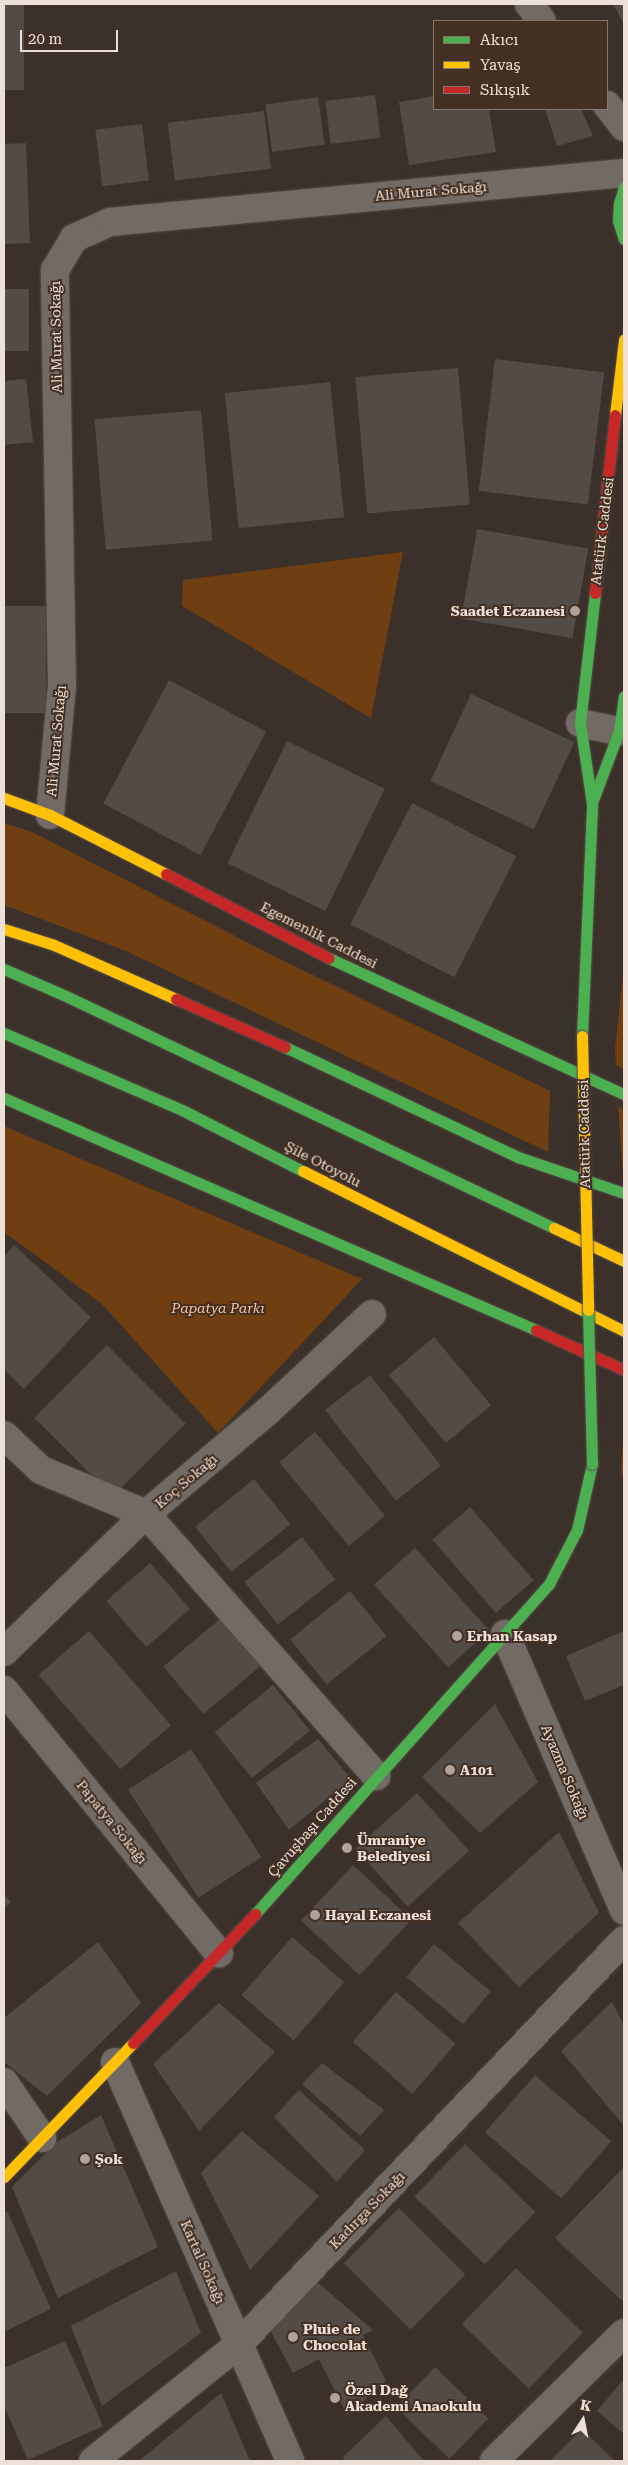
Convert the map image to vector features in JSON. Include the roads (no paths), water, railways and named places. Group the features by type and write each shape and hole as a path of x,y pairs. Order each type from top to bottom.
{"main road":[{"path":"624,187 619,203 618,221 624,239"},
{"name":"Atatürk Caddesi","path":"592,1464 582,1036 592,804 580,723 624,340"},
{"name":"Atatürk Caddesi","path":"592,804 619,731 624,696"},
{"name":"Egemenlik Caddesi","path":"4,798 50,816 349,968 624,1094"},
{"path":"4,929 54,945 279,1044 518,1158 624,1193"},
{"path":"4,969 68,997 624,1261"},
{"name":"Şile Otoyolu","path":"4,1033 182,1110 528,1285 624,1331"},
{"path":"4,1098 422,1278 624,1370"},
{"name":"Çavuşbaşı Caddesi","path":"4,2177 219,1954 549,1584 576,1530 592,1464"}],"street":[{"path":"529,4 541,20"},
{"path":"608,106 624,127"},
{"name":"Ali Murat Sokağı","path":"50,816 62,686 55,270 74,238 110,222 624,173"},
{"path":"580,723 619,731"},
{"name":"Koç Sokağı","path":"4,1652 146,1514 268,1411 372,1314"},
{"path":"4,1435 41,1470 146,1514 376,1776"},
{"name":"Ayazma Sokağı","path":"505,1634 624,1910"},
{"name":"Papatya Sokağı","path":"4,1690 219,1954"},
{"name":"Kadırga Sokağı","path":"93,2461 239,2344 624,1940"},
{"name":"Kartal Sokağı","path":"115,2062 290,2461"},
{"path":"4,2082 42,2138"},
{"path":"494,2461 624,2333"}],"place":[{"name":"Saadet Eczanesi","path":"575,611"},
{"name":"Erhan Kasap","path":"457,1636"},
{"name":"A101","path":"450,1770"},
{"name":"Ümraniye Belediyesi","path":"347,1848"},
{"name":"Hayal Eczanesi","path":"315,1915"},
{"name":"Şok","path":"85,2159"},
{"name":"Pluie de Chocolat","path":"293,2337"},
{"name":"Özel Dağ Akademi Anaokulu","path":"335,2398"}],"park label":[{"name":"Papatya Parkı","path":"218,1308"}]}
